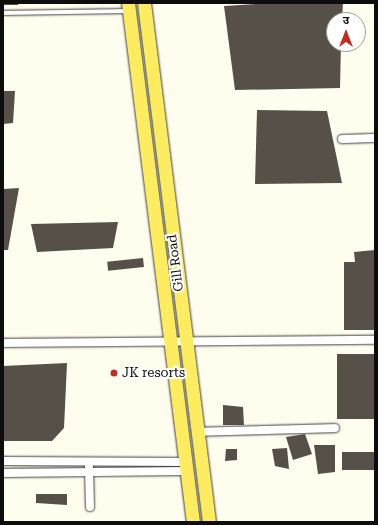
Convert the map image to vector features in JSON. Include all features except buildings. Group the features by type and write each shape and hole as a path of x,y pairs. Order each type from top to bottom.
{"main road":[{"name":"Gill Road","path":"144,3 184,340 209,522"},
{"path":"129,7 154,187 168,341 193,522"}],"street":[{"path":"342,139 375,138"},
{"path":"3,343 184,340 375,340"},
{"path":"196,432 335,428"},
{"path":"3,461 139,462 186,467"},
{"path":"89,461 90,506"},
{"path":"138,472 139,462"},
{"path":"3,473 138,472 186,467"}],"lane":[{"path":"3,13 129,7"}],"place":[{"name":"JK resorts","path":"114,373"}]}
